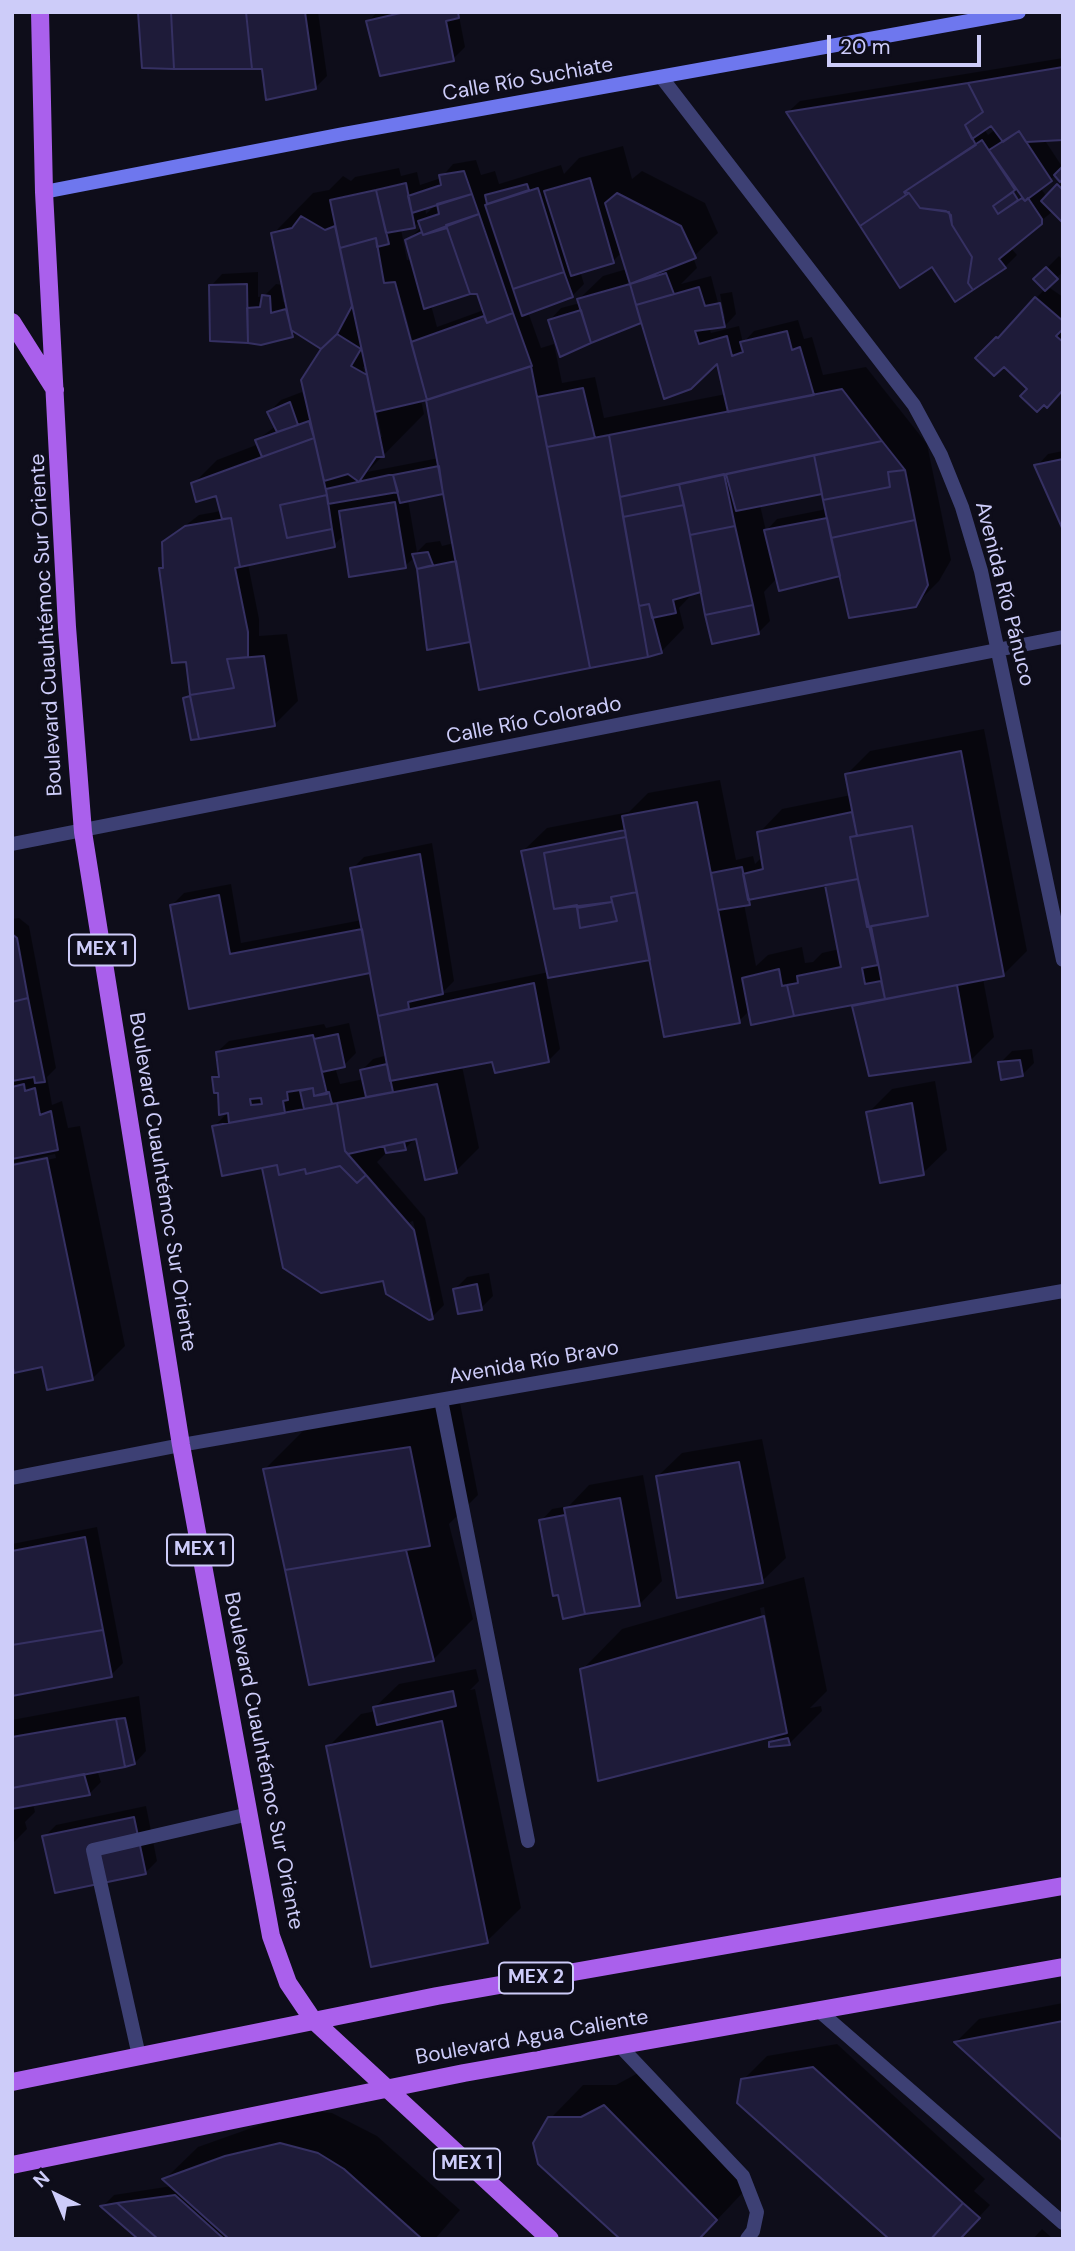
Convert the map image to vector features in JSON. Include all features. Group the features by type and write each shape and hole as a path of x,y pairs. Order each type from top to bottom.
{"main road":[{"name":"Boulevard Cuauhtémoc Sur Oriente","path":"40,12 44,192 57,393 67,626 83,832 181,1445 271,1936 288,1983 313,2020 543,2237"},
{"path":"12,323 57,393"},
{"name":"MEX 2","path":"12,2082 313,2020 1063,1886"},
{"name":"Boulevard Agua Caliente","path":"12,2165 384,2089 1063,1967"}],"street":[{"name":"Calle Río Suchiate","path":"44,192 343,134 1019,12"},
{"name":"Avenida Río Pánuco","path":"662,78 914,405 941,455 962,507 998,649 1063,960"},
{"name":"Calle Río Colorado","path":"12,844 1063,637"},
{"name":"Avenida Río Bravo","path":"12,1478 181,1445 1063,1291"},
{"path":"441,1400 528,1841"},
{"path":"139,2056 93,1850 249,1814"},
{"path":"818,2010 1063,2223"},
{"path":"619,2045 743,2176 757,2213 753,2231 747,2239"}],"building":[{"path":"138,12 171,12 174,69 142,68"},
{"path":"171,12 246,12 252,69 174,69"},
{"path":"246,12 305,12 316,89 266,100 262,69 252,69"},
{"path":"405,12 458,12 459,18 446,21 454,61 380,76 366,21"},
{"path":"1063,67 1063,140 1026,142 1019,131 1003,142 991,126 972,139 965,125 983,112 968,83"},
{"path":"968,83 983,112 965,125 976,145 904,192 906,195 860,226 786,112"},
{"path":"1019,131 1052,181 1025,201 989,150"},
{"path":"982,140 1015,190 993,206 998,214 1022,198 1025,201 1028,198 1042,219 1042,224 999,259 1006,268 973,290 968,283 972,257 952,225 951,215 946,211 920,208 909,193 904,192"},
{"path":"1063,166 1063,179 1060,182 1054,175"},
{"path":"464,171 472,194 412,213 408,196 441,185 439,175"},
{"path":"590,178 614,263 571,276 544,191"},
{"path":"406,183 415,228 386,233 376,190"},
{"path":"527,184 529,190 487,204 485,195"},
{"path":"1057,184 1063,190 1063,223 1041,201"},
{"path":"538,188 564,272 513,289 485,205"},
{"path":"376,190 389,244 377,247 376,238 340,248 330,200"},
{"path":"1013,192 1018,200 998,214 993,206"},
{"path":"617,193 681,226 696,258 630,284 605,203"},
{"path":"909,193 920,208 949,212 952,225 972,257 968,283 973,290 955,302 932,267 900,288 860,226"},
{"path":"472,194 479,214 423,235 418,221 439,214 437,204"},
{"path":"479,214 513,313 487,323 477,294 470,294 446,225"},
{"path":"301,216 325,230 335,226 352,306 337,334 321,349 291,330 271,233 292,228"},
{"path":"447,228 470,294 424,309 405,240 422,232 423,235"},
{"path":"376,238 384,283 395,282 427,400 375,412 340,248"},
{"path":"1046,267 1058,279 1045,291 1033,279"},
{"path":"564,272 573,297 522,316 513,289"},
{"path":"666,273 674,294 636,305 630,284"},
{"path":"247,284 248,343 210,341 209,285"},
{"path":"630,284 641,323 591,343 577,299"},
{"path":"699,287 705,306 720,303 725,327 695,331 699,344 727,336 732,356 743,352 740,342 787,331 792,350 800,347 814,395 728,412 717,364 691,389 664,399 636,305"},
{"path":"262,295 270,296 271,313 286,309 293,337 261,345 248,343 247,308 260,307"},
{"path":"1035,297 1063,321 1063,329 1056,336 1063,342 1063,390 1047,408 1044,405 1037,412 1020,396 1027,389 1004,367 994,376 975,358 998,338"},
{"path":"581,310 591,343 560,357 548,320"},
{"path":"513,313 532,366 427,400 411,342 484,316 487,323"},
{"path":"337,334 361,349 351,366 367,375 384,457 376,457 359,482 348,474 324,481 301,380 321,349"},
{"path":"531,366 590,668 479,690 426,400"},
{"path":"583,388 595,438 547,447 537,397"},
{"path":"842,389 882,441 620,497 609,435"},
{"path":"290,402 298,425 277,432 267,412"},
{"path":"309,421 314,438 262,457 255,440"},
{"path":"609,435 648,657 590,668 547,447"},
{"path":"314,438 327,495 280,505 287,538 332,529 335,547 240,567 231,518 222,519 216,496 196,502 191,483"},
{"path":"882,441 905,470 888,472 890,487 823,500 814,455"},
{"path":"814,455 822,494 736,511 726,474"},
{"path":"1063,459 1063,530 1034,465"},
{"path":"439,466 443,494 400,503 393,475"},
{"path":"905,470 915,520 831,538 823,500 890,487 888,472"},
{"path":"724,474 735,526 690,535 679,484"},
{"path":"393,475 398,492 328,504 326,489"},
{"path":"679,484 684,505 623,517 620,497"},
{"path":"327,495 332,529 287,538 280,505"},
{"path":"395,502 406,568 349,577 339,511"},
{"path":"684,505 701,592 673,600 676,613 652,618 649,604 639,606 623,517"},
{"path":"231,518 240,567 235,568 248,632 248,657 227,659 234,688 190,695 186,662 172,663 159,568 163,568 162,542 185,526"},
{"path":"827,518 840,576 779,591 764,530"},
{"path":"915,520 928,585 916,607 849,618 831,538"},
{"path":"735,526 753,605 705,615 690,535"},
{"path":"428,552 433,565 417,569 412,554"},
{"path":"456,561 470,642 427,650 417,569"},
{"path":"649,604 662,653 648,657 639,606"},
{"path":"753,605 759,634 712,644 705,615"},
{"path":"264,656 275,726 199,739 190,695 234,688 227,659"},
{"path":"190,696 199,739 191,740 183,698"},
{"path":"961,751 1004,976 885,999 871,926 928,916 912,826 857,836 845,774"},
{"path":"697,802 740,1023 664,1037 622,816"},
{"path":"852,812 857,836 850,837 858,879 748,900 743,874 763,869 757,832"},
{"path":"912,826 928,916 867,927 850,837"},
{"path":"625,830 626,837 544,853 554,909 577,905 580,928 617,921 611,897 637,892 650,960 548,978 521,851"},
{"path":"626,837 637,892 611,897 612,902 554,909 544,853"},
{"path":"420,854 443,994 408,1002 409,1009 378,1016 350,868"},
{"path":"742,867 750,905 718,910 711,873"},
{"path":"858,879 878,965 862,968 865,984 881,981 885,999 794,1016 787,985 798,983 797,976 841,967 825,885"},
{"path":"219,895 230,954 362,929 370,973 189,1009 170,905"},
{"path":"612,902 617,921 580,928 577,908"},
{"path":"12,934 17,938 28,998 12,1002"},
{"path":"779,969 782,986 787,985 794,1016 751,1025 742,978"},
{"path":"534,983 549,1062 495,1073 492,1062 390,1081 378,1016"},
{"path":"957,985 971,1062 869,1076 852,1006"},
{"path":"28,998 45,1082 35,1083 34,1077 12,1081 12,1002"},
{"path":"338,1034 345,1067 322,1072 314,1039"},
{"path":"313,1035 327,1094 314,1096 313,1088 287,1092 288,1100 283,1101 285,1113 229,1123 228,1113 219,1115 218,1093 214,1093 212,1077 219,1077 216,1052","holes":["261,1098 262,1104 251,1105 250,1099"]},
{"path":"1020,1060 1023,1076 1001,1080 998,1062"},
{"path":"387,1064 393,1092 366,1097 360,1070"},
{"path":"24,1084 25,1091 35,1088 40,1115 51,1111 58,1150 12,1159 12,1087"},
{"path":"437,1084 457,1173 425,1180 416,1139 348,1154 345,1151 337,1103"},
{"path":"313,1088 314,1096 329,1092 332,1104 304,1109 300,1091"},
{"path":"337,1103 345,1151 366,1175 357,1183 340,1166 306,1174 305,1169 279,1175 277,1165 222,1176 212,1126"},
{"path":"912,1103 924,1175 880,1183 866,1112"},
{"path":"404,1142 406,1150 386,1153 384,1146"},
{"path":"47,1158 93,1380 47,1390 42,1367 14,1373 12,1363 12,1165"},
{"path":"277,1165 279,1175 305,1169 306,1174 340,1166 357,1183 366,1175 414,1230 433,1319 429,1320 386,1294 383,1281 321,1293 283,1268 262,1168"},
{"path":"477,1284 482,1310 458,1314 453,1289"},
{"path":"410,1447 430,1546 285,1570 263,1469"},
{"path":"739,1462 763,1583 677,1598 656,1476"},
{"path":"620,1498 640,1606 585,1614 564,1508"},
{"path":"565,1515 585,1614 563,1619 558,1595 553,1596 539,1520"},
{"path":"85,1537 103,1630 12,1645 12,1551"},
{"path":"406,1550 434,1661 309,1685 285,1570"},
{"path":"764,1616 787,1733 598,1781 580,1669"},
{"path":"103,1630 112,1677 12,1696 12,1645"},
{"path":"453,1691 456,1706 377,1725 373,1707"},
{"path":"125,1718 135,1764 125,1767 116,1719"},
{"path":"116,1719 125,1767 12,1788 12,1737"},
{"path":"442,1721 488,1943 371,1967 326,1746"},
{"path":"788,1738 790,1745 769,1747 769,1742"},
{"path":"84,1774 90,1795 12,1809 12,1788"},
{"path":"134,1817 146,1874 55,1893 42,1836"},
{"path":"1063,2021 1063,2141 954,2042"},
{"path":"813,2067 963,2203 931,2239 889,2239 737,2103 741,2079"},
{"path":"604,2105 717,2220 699,2239 620,2239 538,2164 533,2143 548,2117 581,2117"},
{"path":"280,2143 318,2153 344,2169 422,2239 229,2239 162,2179 225,2156"},
{"path":"175,2195 224,2239 158,2239 117,2203"},
{"path":"117,2203 158,2239 138,2239 100,2206"},
{"path":"963,2203 980,2218 960,2239 931,2239"}]}
